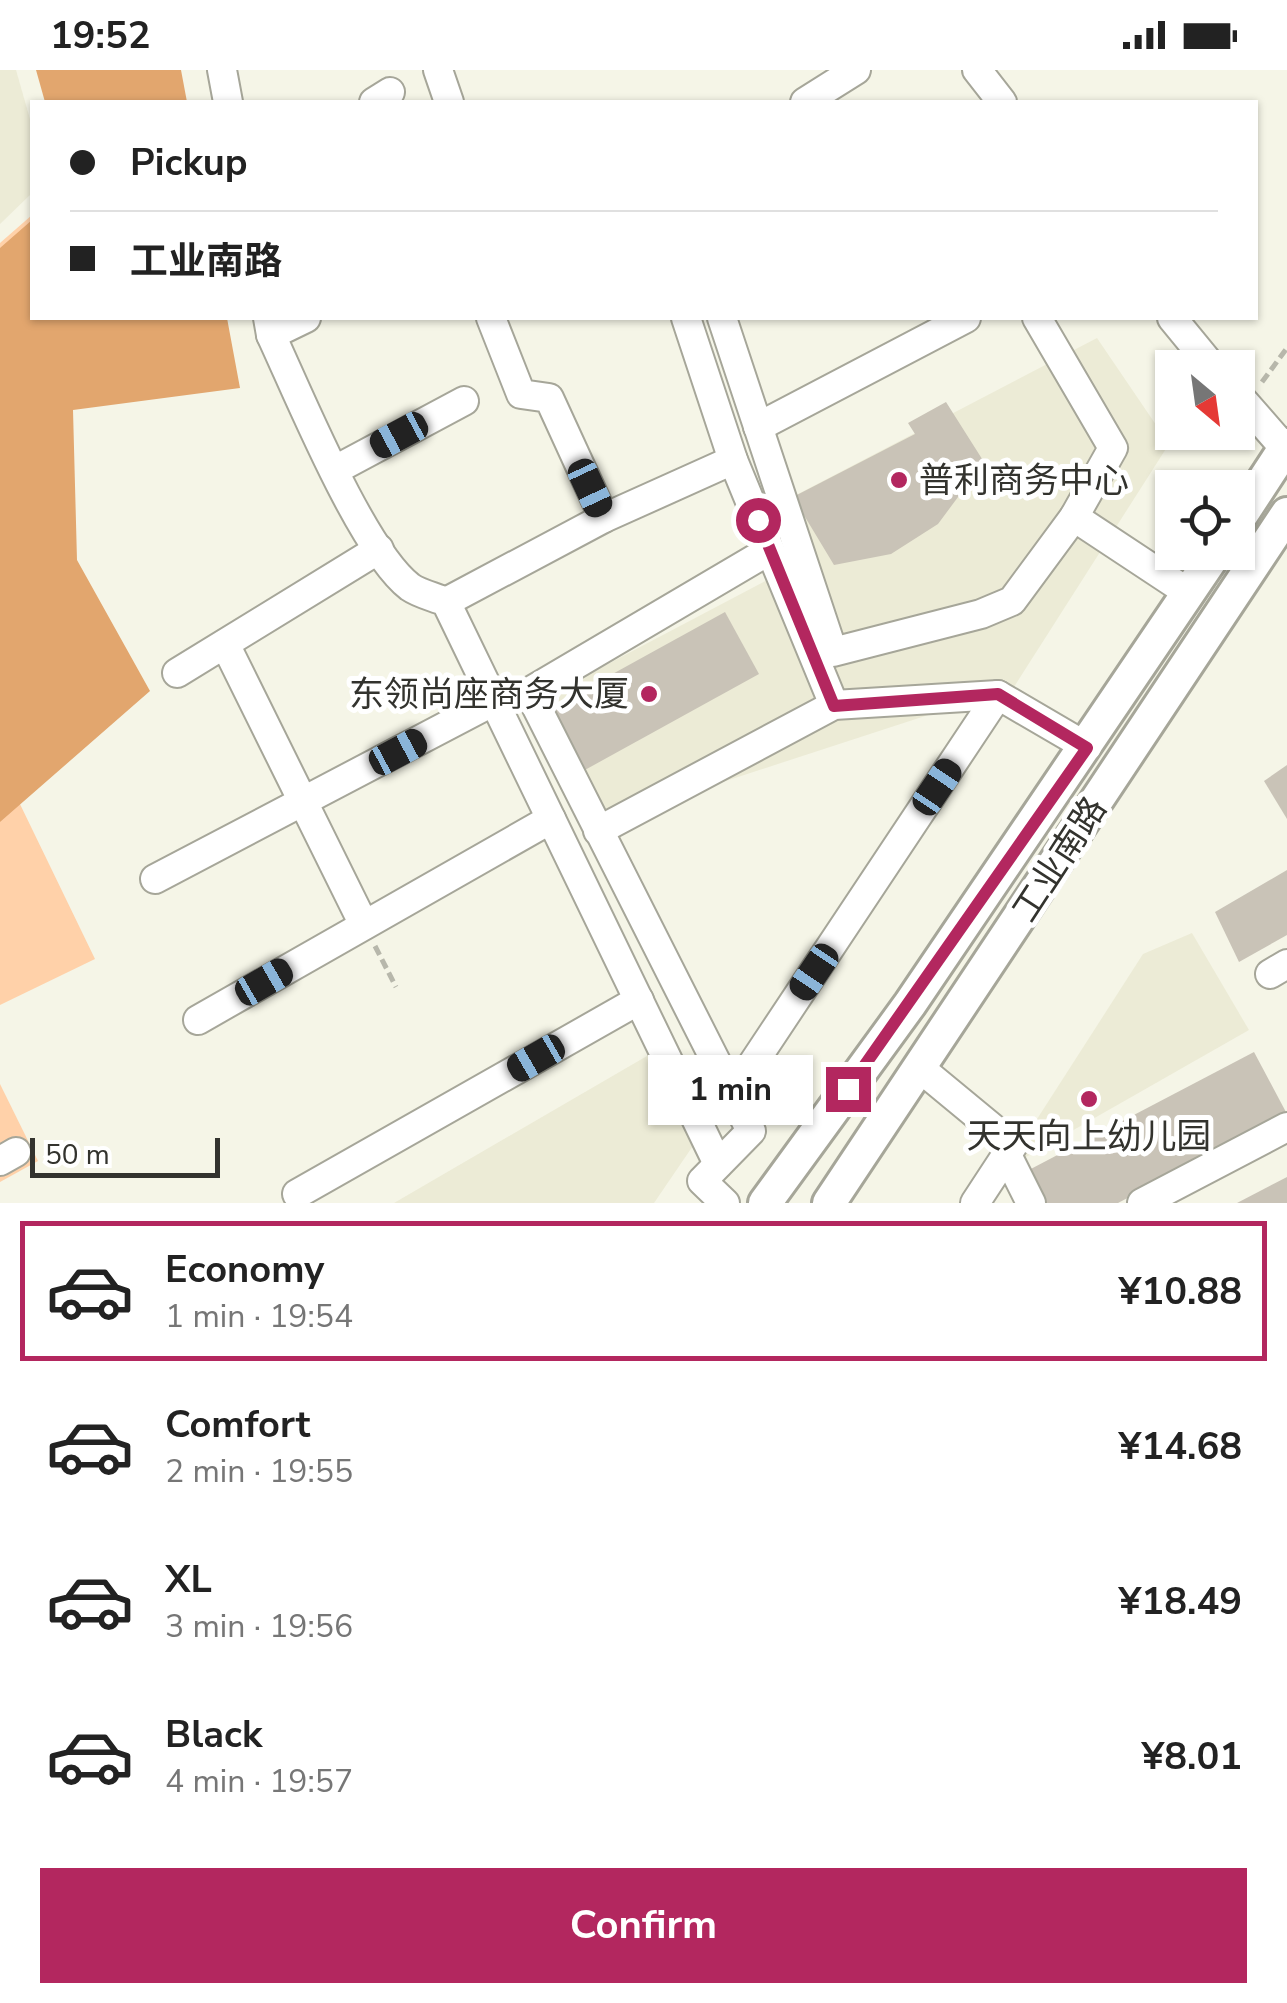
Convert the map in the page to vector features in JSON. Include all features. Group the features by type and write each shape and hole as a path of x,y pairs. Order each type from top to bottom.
{"main road":[{"path":"1255,494 1286,448"},
{"name":"工业南路","path":"830,1203 1287,514"},
{"name":"工业南路","path":"765,1203 910,1004 1087,748 1204,570"}],"street":[{"path":"222,70 228,100"},
{"path":"438,70 449,100"},
{"path":"808,100 856,70"},
{"path":"977,70 1000,100"},
{"path":"297,320 270,326 335,470 380,549 412,589 446,602 718,1164"},
{"path":"492,320 520,394 550,398 604,518"},
{"path":"687,320 733,460 834,706"},
{"path":"723,320 833,652 981,614 1012,601 1074,517 1113,448 1037,320"},
{"path":"758,427 962,320"},
{"path":"1174,320 1198,350"},
{"path":"335,470 464,401"},
{"path":"1255,414 1286,448"},
{"path":"446,602 604,518 733,460"},
{"path":"1074,517 1189,592"},
{"path":"178,673 380,549"},
{"path":"725,1203 702,1181 751,1130 529,692 770,550"},
{"path":"225,644 364,926"},
{"path":"598,831 834,706 998,694 1087,748"},
{"path":"732,1095 998,694"},
{"path":"154,880 494,701"},
{"path":"198,1020 552,819"},
{"path":"297,1194 639,1000"},
{"path":"921,1069 1012,1145 976,1203"},
{"path":"1142,1203 1287,1127"},
{"path":"1006,1155 1031,1203"}],"path":[{"path":"1255,385 1287,348"},
{"path":"364,926 396,987"}],"shaded area":[{"path":"0,70 16,70 30,119 30,195 0,224"},
{"path":"36,70 181,70 187,100 44,100"},
{"path":"30,217 30,320 69,408 18,800 95,959 0,1005 0,243"},
{"path":"30,222 30,320 227,320 240,388 73,410 77,560 150,691 0,822 0,248"},
{"path":"1097,338 1155,423 1155,450 1165,450 1014,687 597,823 530,705 773,577 752,518"},
{"name":"天天向上幼儿园","path":"1192,933 1249,1030 1005,1169 1143,954"},
{"path":"659,1049 699,1137 654,1203 394,1203"},
{"path":"0,1084 38,1161 0,1182"}],"building":[{"name":"普利商务中心","path":"946,402 984,462 938,524 891,554 834,565 793,497 915,434 908,423"},
{"name":"东领尚座商务大厦","path":"725,612 759,674 574,776 540,714"},
{"path":"1287,765 1287,819 1264,781"},
{"path":"1287,870 1287,935 1239,962 1215,912"},
{"path":"1254,1052 1287,1114 1118,1203 1022,1203 1010,1180"},
{"path":"1287,1177 1287,1203 1237,1203"}],"place":[{"name":"普利商务中心","path":"899,480"},
{"name":"东领尚座商务大厦","path":"649,694"},
{"name":"天天向上幼儿园","path":"1089,1099"}],"route":[{"path":"758,520 834,706 998,694 1087,748 848,1089"}]}
